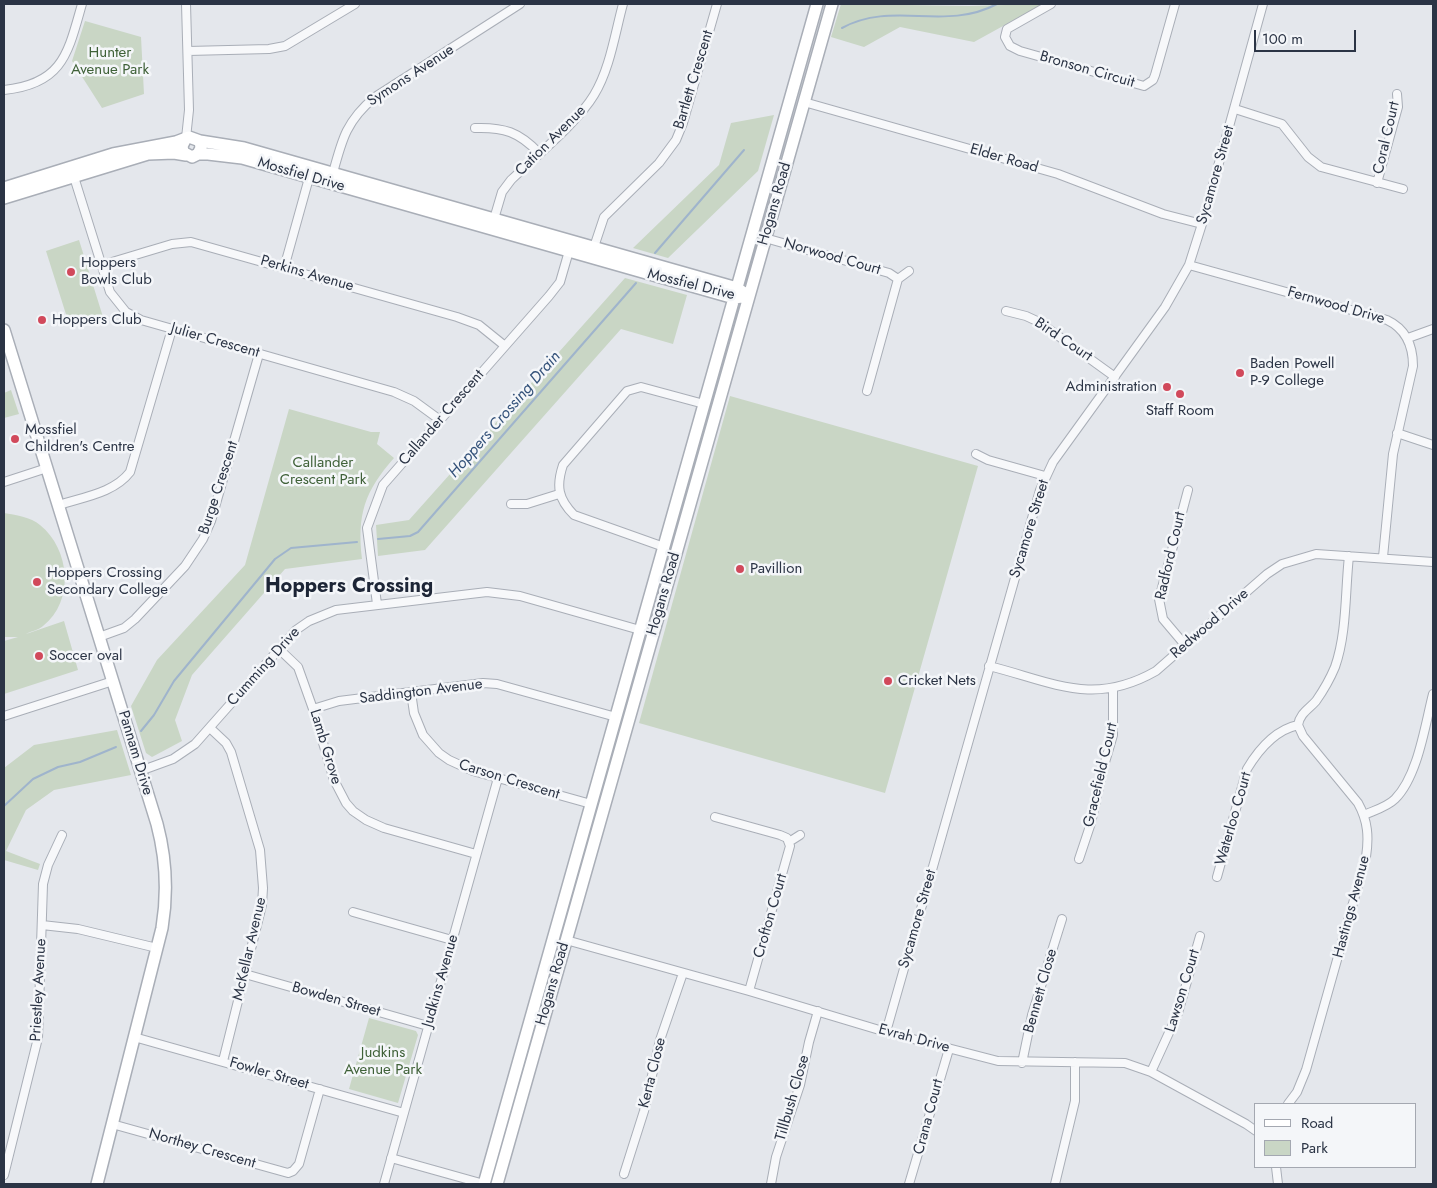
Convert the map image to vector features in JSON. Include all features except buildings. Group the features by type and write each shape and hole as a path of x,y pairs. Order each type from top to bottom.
{"street":[{"path":"4,90 30,84 56,69 66,54 82,4"},
{"path":"186,4 189,110 192,139 201,148 198,154"},
{"path":"188,51 269,49 285,46 355,4"},
{"name":"Symons Avenue","path":"331,178 344,134 349,123 360,109 375,97 520,4"},
{"name":"Cation Avenue","path":"493,224 502,192 511,180 581,113 595,94 603,75 624,4"},
{"name":"Bartlett Crescent","path":"592,252 604,217 659,163 676,140 683,122 717,4"},
{"name":"Hogans Road","path":"484,1184 817,4"},
{"name":"Hogans Road","path":"496,1184 637,695 652,634 832,4"},
{"name":"Bronson Circuit","path":"1051,4 1008,28 1005,37 1010,46 1020,51 1144,86 1153,80 1156,75 1175,4"},
{"name":"Sycamore Street","path":"886,1032 1036,502 1046,476 1064,446 1165,307 1188,265 1202,224 1263,4"},
{"name":"Coral Court","path":"1377,183 1398,107 1397,94"},
{"path":"790,99 804,102"},
{"name":"Elder Road","path":"804,102 1058,174 1163,214 1202,224"},
{"path":"1234,109 1282,124 1316,164 1403,189"},
{"path":"475,128 497,128 520,135 539,153"},
{"path":"186,154 182,149 192,139"},
{"name":"Mossfiel Drive","path":"4,198 73,172 113,154 192,139 244,148 311,173"},
{"name":"Mossfiel Drive","path":"4,188 148,154 174,153 186,154 192,157 198,154 208,154 242,158 331,178 748,297"},
{"name":"Julier Crescent","path":"73,172 110,292 126,312 141,320 394,392 414,401 440,420"},
{"path":"284,268 311,173"},
{"name":"Norwood Court","path":"765,238 889,273 898,279"},
{"name":"Perkins Avenue","path":"102,265 185,242 463,319 491,333 505,346"},
{"name":"Callander Crescent","path":"377,604 367,528 383,485 560,282 571,246"},
{"name":"Fernwood Drive","path":"1188,265 1387,320 1396,324 1408,338"},
{"name":"Norwood Court","path":"868,391 898,279 909,272"},
{"name":"Bird Court","path":"1006,311 1026,316 1039,322 1115,377"},
{"path":"58,505 113,488 124,480 130,472 172,329"},
{"path":"1382,557 1392,454 1413,366 1413,354 1408,338 1433,329"},
{"name":"Pannam Drive","path":"4,330 7,350 47,468 100,636 157,824 165,859 164,915 97,1184"},
{"name":"Burge Crescent","path":"100,636 124,628 135,619 185,566 203,540 212,521 258,354"},
{"path":"664,547 574,515 565,506 559,494 558,480 563,465 628,391 641,387 704,404"},
{"path":"1397,433 1433,444"},
{"path":"976,454 988,460 1046,476"},
{"path":"4,482 47,468"},
{"name":"Radford Court","path":"1185,646 1163,619 1159,599 1188,490"},
{"path":"511,504 527,504 559,494"},
{"name":"Redwood Drive","path":"989,666 1067,688 1094,691 1113,689 1141,680 1156,671 1282,564 1316,554 1382,557 1433,562"},
{"path":"1298,725 1301,716 1315,701 1335,666 1342,636 1349,556"},
{"name":"Cumming Drive","path":"140,770 173,759 195,744 278,648 296,630 323,614 377,604 471,592 503,593 537,600 640,630"},
{"path":"640,630 652,634"},
{"name":"Lamb Grove","path":"278,648 298,667 314,709 334,780 346,803 353,811 366,820 384,828 476,854"},
{"path":"4,716 113,681"},
{"name":"Saddington Avenue","path":"314,709 339,701 483,683 497,684 616,717"},
{"name":"Gracefield Court","path":"1079,859 1091,823 1113,735 1113,689"},
{"name":"Carson Crescent","path":"411,692 417,724 423,735 439,754 460,767 591,804"},
{"path":"1364,815 1394,800 1409,778 1433,694"},
{"path":"622,696 637,695"},
{"name":"Hastings Avenue","path":"1289,1103 1297,1092 1306,1070 1366,857 1369,840 1364,815 1350,792 1304,736 1298,725"},
{"name":"Waterloo Court","path":"1217,877 1247,769 1254,756 1278,733 1298,725"},
{"name":"McKellar Avenue","path":"210,728 226,743 231,752 256,833 264,871 262,906 223,1061"},
{"name":"Judkins Avenue","path":"384,1184 498,778"},
{"path":"715,817 780,835 789,842 800,835"},
{"name":"Priestley Avenue","path":"4,1175 38,1038 42,897 46,872 62,835"},
{"name":"Crofton Court","path":"749,991 788,858 789,842"},
{"path":"353,912 452,940"},
{"name":"Bennett Close","path":"1022,1063 1032,1015 1062,919"},
{"path":"42,925 78,928 157,948"},
{"name":"Lawson Court","path":"1151,1072 1178,1013 1200,936"},
{"path":"554,937 566,940"},
{"name":"Evrah Drive","path":"566,940 749,991 886,1032 998,1061 1022,1063 1117,1062 1151,1072 1254,1130"},
{"name":"Kerta Close","path":"624,1174 644,1111 660,1040 683,973"},
{"name":"Bowden Street","path":"245,974 428,1026"},
{"name":"Tillbush Close","path":"771,1184 776,1157 800,1085 809,1042 818,1012"},
{"name":"Fowler Street","path":"134,1037 404,1113"},
{"name":"Crana Court","path":"909,1184 949,1049"},
{"path":"1055,1184 1073,1115 1075,1062"},
{"path":"298,1179 293,1171 299,1164 320,1089"},
{"name":"Northey Crescent","path":"112,1124 284,1172 293,1171"},
{"path":"391,1158 484,1184"},
{"path":"1276,1168 1278,1184"}],"green space":[{"path":"841,4 969,6 1043,4 974,42 900,27 864,47 831,37"},
{"name":"Hunter Avenue Park","path":"85,21 141,37 144,94 102,108 72,61"},
{"path":"774,115 758,171 668,258 633,248 719,165 731,123"},
{"name":"Hoppers Bowls Club","path":"79,240 103,317 70,327 46,251"},
{"path":"625,278 687,295 673,344 621,329 425,550 378,556 376,525 409,520"},
{"path":"11,390 19,414 4,418 4,393"},
{"path":"730,396 978,466 885,793 639,723"},
{"name":"Callander Crescent Park","path":"289,409 371,432 380,432 377,444 394,458 369,493 365,505 361,529 362,559 285,569 192,675 175,720 182,741 152,757 146,753 131,706 157,660 245,565"},
{"name":"Hoppers Crossing Secondary College","path":"4,513 36,522 50,535 58,547 65,575 60,603 53,615 43,626 26,634 64,621 78,670 4,694 4,641 18,637 4,637"},
{"path":"117,730 131,775 54,790 26,810 6,851 40,864 38,870 4,860 4,768 34,745"},
{"name":"Judkins Avenue Park","path":"369,1018 416,1031 418,1035 398,1103 349,1089"}],"waterway":[{"path":"842,28 861,20 880,16 958,16 977,12 997,4"},
{"name":"Hoppers Crossing Drain","path":"655,253 744,150"},
{"name":"Hoppers Crossing Drain","path":"378,539 410,536 418,532 636,283"},
{"name":"Hoppers Crossing Drain","path":"141,731 154,715 174,681 275,559 291,548 357,542"},
{"name":"Hoppers Crossing Drain","path":"4,806 33,779 58,767 80,762 116,747"}],"place":[{"name":"Hoppers Bowls Club","path":"71,272"},
{"name":"Hoppers Club","path":"42,320"},
{"name":"Baden Powell P-9 College","path":"1240,373"},
{"name":"Administration","path":"1167,387"},
{"name":"Staff Room","path":"1180,394"},
{"name":"Mossfiel Children's Centre","path":"15,439"},
{"name":"Pavillion","path":"740,569"},
{"name":"Hoppers Crossing Secondary College","path":"37,582"},
{"name":"Soccer oval","path":"39,656"},
{"name":"Cricket Nets","path":"888,681"}],"district":[{"name":"Hoppers Crossing","path":"349,587"}]}
